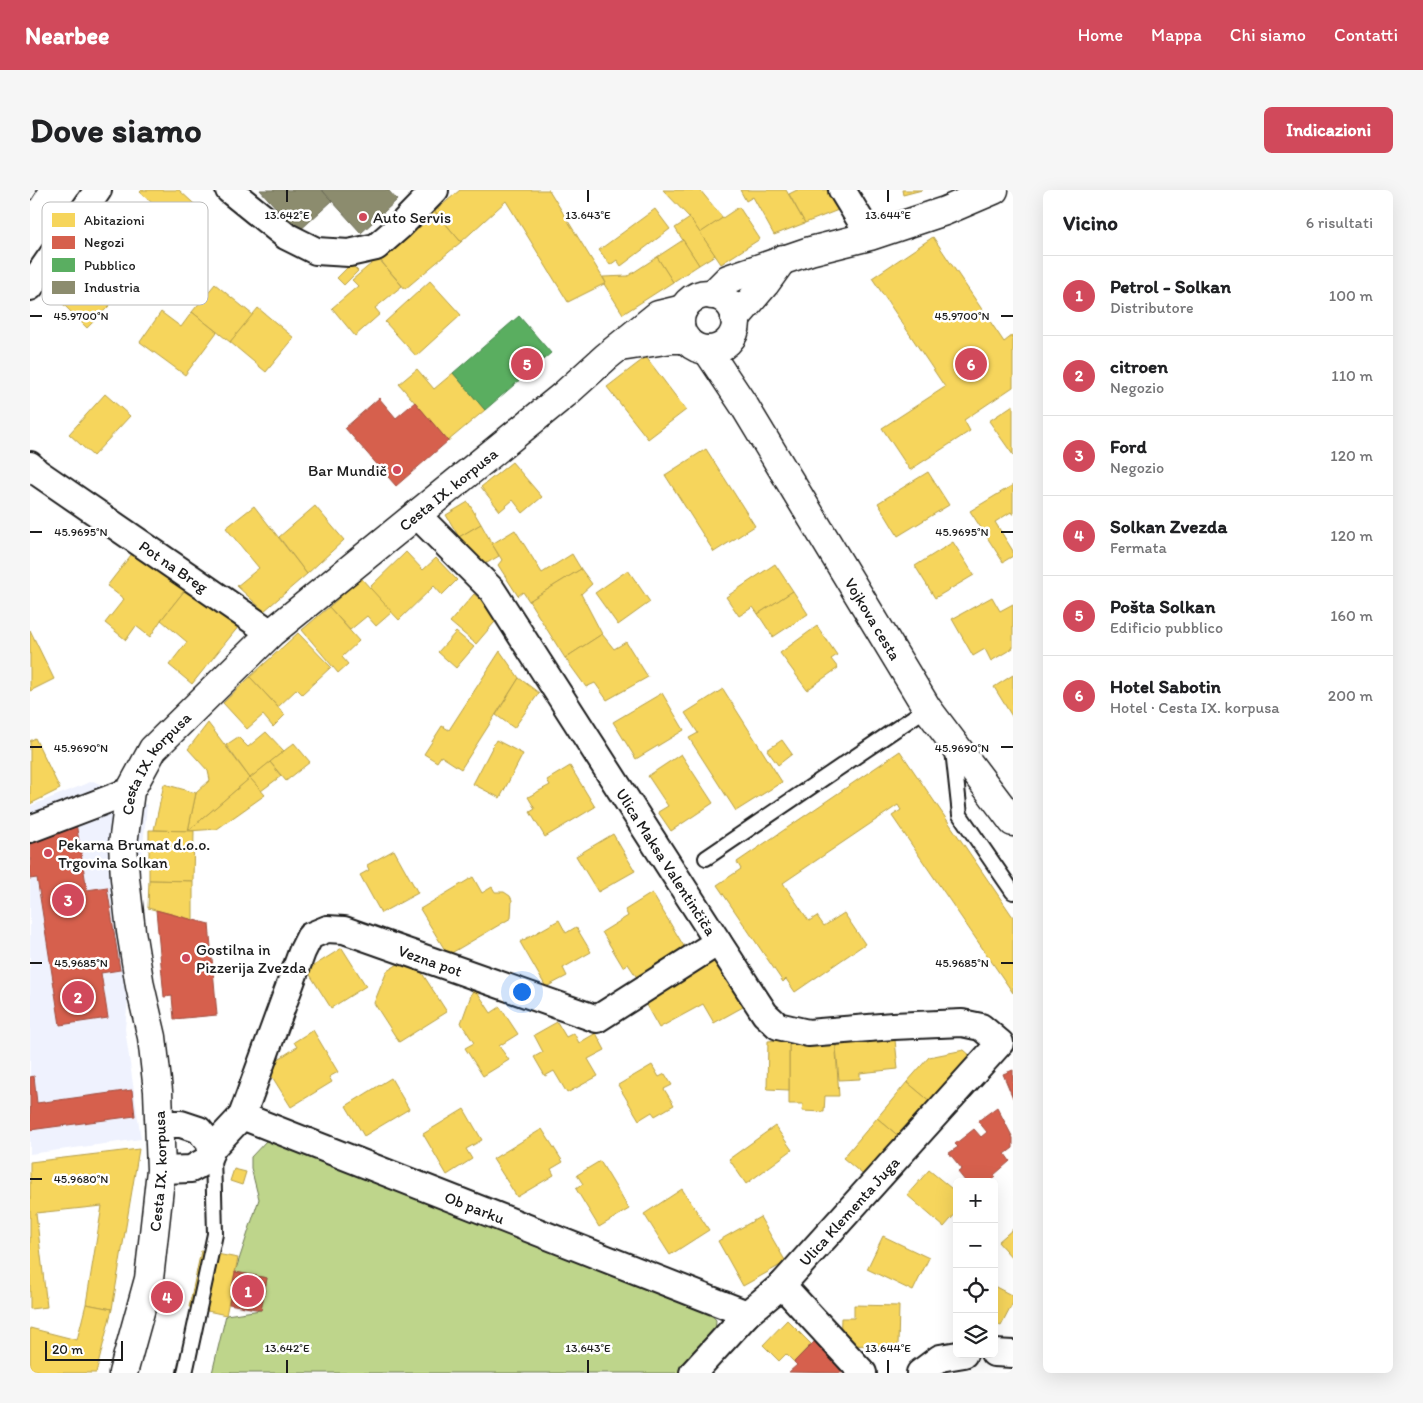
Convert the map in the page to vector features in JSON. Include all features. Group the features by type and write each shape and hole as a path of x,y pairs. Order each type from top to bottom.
{"main road":[{"name":"Cesta IX. korpusa","path":"124,1373 149,1278 162,1170 161,1124 152,1037 132,940 123,844 130,791 153,749 271,632 565,394 618,347 658,315 683,309 688,302 703,295 712,295 728,279 784,259 870,236 945,211 994,190"},
{"path":"618,347 672,339 714,337 765,284 784,259"},
{"path":"712,295 728,303 733,310 714,337"},
{"path":"683,309 680,325 714,337"},
{"name":"Vojkova cesta","path":"714,337 732,357 745,407 927,708 1013,822"}],"street":[{"path":"90,202 98,190"},
{"path":"229,190 286,236 316,252 349,253 376,247 399,227 435,190"},
{"path":"842,190 870,236"},
{"path":"30,287 42,270"},
{"name":"Pot na Breg","path":"30,464 38,472 271,632"},
{"name":"Ulica Maksa Valentinčiča","path":"417,515 492,590 765,1014 778,1026 808,1033 962,1023 982,1027 1007,1039"},
{"path":"30,829 130,791"},
{"name":"Vezna pot","path":"242,1116 302,952 310,936 327,929 344,930 597,1019 718,942"},
{"name":"Ulica Klementa Juga","path":"693,1373 747,1314 782,1286 1007,1039"},
{"path":"162,1170 191,1169 207,1160 213,1146 242,1116"},
{"name":"Ob parku","path":"242,1116 747,1314"},
{"path":"161,1124 181,1124 199,1130 213,1146"},
{"path":"782,1286 863,1373"},
{"path":"998,1353 1013,1354"},
{"path":"920,1373 940,1358 953,1356"}],"lane":[{"path":"706,858 927,708"},
{"path":"952,739 960,815 1013,892"},
{"path":"185,1373 215,1234 213,1146"}],"shaded area":[{"path":"93,781 147,805 125,1029 141,1139 30,1154 30,806"}],"green space":[{"path":"267,1140 705,1307 716,1320 715,1335 679,1373 212,1373 226,1315 261,1310 267,1278 235,1272 259,1199 251,1168 251,1157"}],"building: Abitazioni":[{"path":"142,190 179,190 192,202 151,202 140,192"},
{"path":"460,190 549,190 606,283 568,302 506,201 461,242 435,211"},
{"path":"663,190 700,190 723,218 700,233 690,218"},
{"path":"740,190 786,190 805,223 774,235 753,197 746,201"},
{"path":"797,190 837,190 846,207 805,223 789,194"},
{"path":"902,190 922,190 903,195"},
{"path":"431,207 461,242 405,289 375,254"},
{"path":"739,207 760,239 721,264 700,233"},
{"path":"655,209 670,229 621,266 617,260 610,265 599,250"},
{"path":"690,218 715,255 699,265 675,228"},
{"path":"933,237 1004,342 1013,335 1013,387 964,420 970,431 910,470 882,428 945,387 872,278"},
{"path":"683,240 699,265 673,282 657,257"},
{"path":"657,257 673,282 623,314 604,284 606,283 603,277 628,276"},
{"path":"378,258 402,286 375,308 380,314 355,336 332,308 358,286 352,280"},
{"path":"351,264 358,271 344,285 337,278"},
{"path":"430,281 461,315 416,356 385,322"},
{"path":"215,284 253,315 230,342 192,312 198,305 208,305 208,293"},
{"path":"64,305 110,305 87,328"},
{"path":"258,308 294,338 266,372 230,342"},
{"path":"161,312 181,327 192,312 217,332 185,375 140,342"},
{"path":"646,357 686,410 648,439 607,387"},
{"path":"417,369 434,389 453,373 485,410 448,441 399,384"},
{"path":"105,394 130,416 93,456 69,434"},
{"path":"1013,405 1013,455 989,421"},
{"path":"706,449 755,526 714,552 665,475"},
{"path":"512,462 542,497 523,513 513,500 500,511 481,487"},
{"path":"928,472 949,505 898,536 878,503"},
{"path":"1013,485 1013,515 1011,512 995,522 1013,551 1013,556 1003,562 970,511"},
{"path":"468,502 481,524 459,537 446,515"},
{"path":"254,506 307,574 264,611 237,586 259,568 226,528"},
{"path":"315,506 344,540 307,574 279,537"},
{"path":"481,524 499,556 487,563 468,549 459,537"},
{"path":"515,530 542,573 572,554 581,569 529,601 523,592 518,596 498,565 502,560 492,544"},
{"path":"953,542 974,575 935,598 915,566"},
{"path":"138,546 189,585 150,637 136,626 126,640 105,623 124,599 107,586"},
{"path":"406,552 423,570 436,558 457,580 442,595 434,586 399,620 369,588"},
{"path":"775,564 793,591 758,614 753,607 739,616 726,597"},
{"path":"581,569 592,584 581,594 602,634 565,658 529,601"},
{"path":"628,570 650,602 618,625 595,593"},
{"path":"361,578 392,612 376,626 367,616 350,630 329,607"},
{"path":"189,585 239,626 192,684 169,665 187,642 161,620"},
{"path":"793,591 808,614 773,637 758,614"},
{"path":"474,594 500,616 476,644 450,622"},
{"path":"992,597 1000,611 1013,604 1013,648 991,661 985,649 973,656 952,619"},
{"path":"329,607 359,641 342,657 348,664 338,673 302,630"},
{"path":"817,626 837,655 831,659 838,668 807,690 780,653"},
{"path":"30,630 54,679 30,691"},
{"path":"456,632 474,647 456,668 438,652"},
{"path":"298,633 331,667 302,694 297,689 278,707 250,677"},
{"path":"602,634 614,649 626,642 648,677 607,700 595,683 586,687 565,658"},
{"path":"500,651 519,678 461,769 441,756 437,762 424,754 442,726 449,730"},
{"path":"1013,675 1013,718 994,687"},
{"path":"250,677 285,715 273,727 263,715 247,729 223,703"},
{"path":"519,678 539,693 514,728 496,715"},
{"path":"723,689 782,782 736,811 689,738 698,733 685,713"},
{"path":"662,693 684,730 636,759 613,722"},
{"path":"208,723 250,778 188,831 196,793 210,780 208,771 188,749"},
{"path":"266,732 284,751 250,778 226,745 238,737 248,747"},
{"path":"35,738 60,789 30,804 30,741"},
{"path":"496,740 523,754 500,798 473,784"},
{"path":"782,740 792,754 778,765 767,750"},
{"path":"294,743 310,762 286,781 270,762"},
{"path":"900,751 1013,917 1013,993 892,816 901,810 898,805 783,883 809,921 817,916 824,926 844,913 865,944 795,992 786,979 783,982 717,885 741,869 737,862"},
{"path":"681,754 713,803 671,831 658,812 668,806 648,776"},
{"path":"270,762 281,776 261,791 250,778"},
{"path":"570,766 595,807 545,837 530,812 535,809 528,797 550,785 547,780"},
{"path":"250,778 265,795 217,829 188,831"},
{"path":"164,784 196,793 188,831 154,830"},
{"path":"149,830 194,831 193,881 149,880"},
{"path":"613,834 635,871 598,892 576,856"},
{"path":"394,850 418,893 381,913 360,875 369,870 367,865"},
{"path":"473,877 482,893 492,887 495,892 504,892 510,896 512,900 511,918 448,955 420,909"},
{"path":"149,880 193,881 193,920 148,908"},
{"path":"652,893 688,953 640,982 628,964 623,967 602,932 628,916 625,910"},
{"path":"559,920 566,933 576,927 591,952 563,968 567,976 546,987 520,942"},
{"path":"342,948 366,986 331,1008 307,970"},
{"path":"715,955 743,1007 714,1023 703,1004 659,1028 646,1005 672,979"},
{"path":"411,956 447,1012 399,1042 374,1003 387,971"},
{"path":"474,987 491,1013 500,1007 518,1034 499,1046 509,1060 483,1076 465,1048 474,1043 461,1023"},
{"path":"557,1022 566,1037 574,1033 579,1043 596,1033 605,1050 588,1059 598,1076 567,1093 554,1071 545,1076 534,1057 543,1052 534,1035"},
{"path":"313,1030 338,1072 329,1077 332,1082 291,1107 266,1067 297,1047 294,1042"},
{"path":"894,1030 898,1069 860,1073 860,1079 839,1080 835,1036"},
{"path":"835,1036 839,1096 825,1096 824,1112 802,1111 803,1104 789,1104 789,1039"},
{"path":"789,1039 789,1090 767,1089 768,1041"},
{"path":"964,1050 972,1057 932,1103 907,1082 929,1057"},
{"path":"652,1065 659,1077 665,1074 672,1085 664,1089 674,1105 655,1116 652,1112 639,1120 618,1085"},
{"path":"391,1078 409,1109 364,1136 346,1106"},
{"path":"907,1082 932,1103 902,1139 877,1118"},
{"path":"464,1109 482,1140 466,1149 472,1159 447,1175 423,1134"},
{"path":"877,1118 902,1139 867,1178 843,1158"},
{"path":"775,1126 792,1150 746,1184 729,1159"},
{"path":"542,1129 563,1162 551,1169 554,1175 517,1197 493,1159"},
{"path":"139,1149 112,1309 86,1304 102,1206 36,1213 47,1307 30,1309 30,1162"},
{"path":"600,1161 629,1209 599,1227 576,1189 583,1184 577,1175"},
{"path":"234,1169 246,1172 242,1185 230,1181"},
{"path":"929,1170 953,1190 953,1217 944,1227 907,1195"},
{"path":"682,1189 709,1230 670,1255 644,1214"},
{"path":"760,1217 786,1262 743,1286 718,1241"},
{"path":"1013,1229 1013,1259 998,1242"},
{"path":"883,1236 929,1258 913,1291 867,1269"},
{"path":"201,1251 238,1258 226,1315 189,1307"},
{"path":"998,1288 1013,1296 1013,1303 1001,1326 998,1325"},
{"path":"86,1304 112,1309 96,1373 46,1373 30,1369 30,1328 77,1340"},
{"path":"854,1305 899,1306 898,1346 840,1345 841,1318 854,1318"},
{"path":"787,1320 811,1344 794,1362 786,1354 779,1361 763,1345"}],"building: Negozi":[{"path":"379,398 396,418 415,402 448,441 396,486 345,428"},
{"path":"76,823 87,890 107,887 120,970 101,973 108,1018 60,1025 37,878 30,879 30,839"},
{"name":"Gostilna in Pizzerija Zvezda","path":"156,910 209,924 217,1015 174,1019 172,996 164,997"},
{"path":"1013,1070 1013,1098 1003,1074"},
{"path":"34,1076 37,1103 132,1090 135,1116 30,1130 30,1077"},
{"path":"997,1107 1013,1138 1013,1148 1005,1154 1010,1161 994,1175 995,1178 963,1178 958,1172 962,1169 949,1153 958,1147 955,1144 974,1129 981,1137 987,1132 978,1121"},
{"path":"235,1272 267,1278 261,1310 229,1304"},
{"path":"815,1341 846,1373 789,1372 797,1365 794,1362"}],"building: Pubblico":[{"path":"519,316 551,353 485,410 453,373"}],"building: Industria":[{"path":"260,190 322,190 332,201 298,232"},
{"name":"Auto Servis","path":"322,190 388,190 397,200 361,233"}],"railway":[{"path":"30,198 35,190"}],"place":[{"name":"Auto Servis","path":"363,217"},
{"name":"Pošta Solkan","path":"527,364"},
{"name":"Hotel Sabotin","path":"971,364"},
{"name":"Bar Mundič","path":"397,470"},
{"name":"Pekarna Brumat d.o.o. Trgovina Solkan","path":"48,853"},
{"name":"Ford","path":"68,900"},
{"name":"Gostilna in Pizzerija Zvezda","path":"186,958"},
{"name":"citroen","path":"78,997"},
{"name":"Petrol - Solkan","path":"248,1291"},
{"name":"Solkan Zvezda","path":"167,1297"}]}
